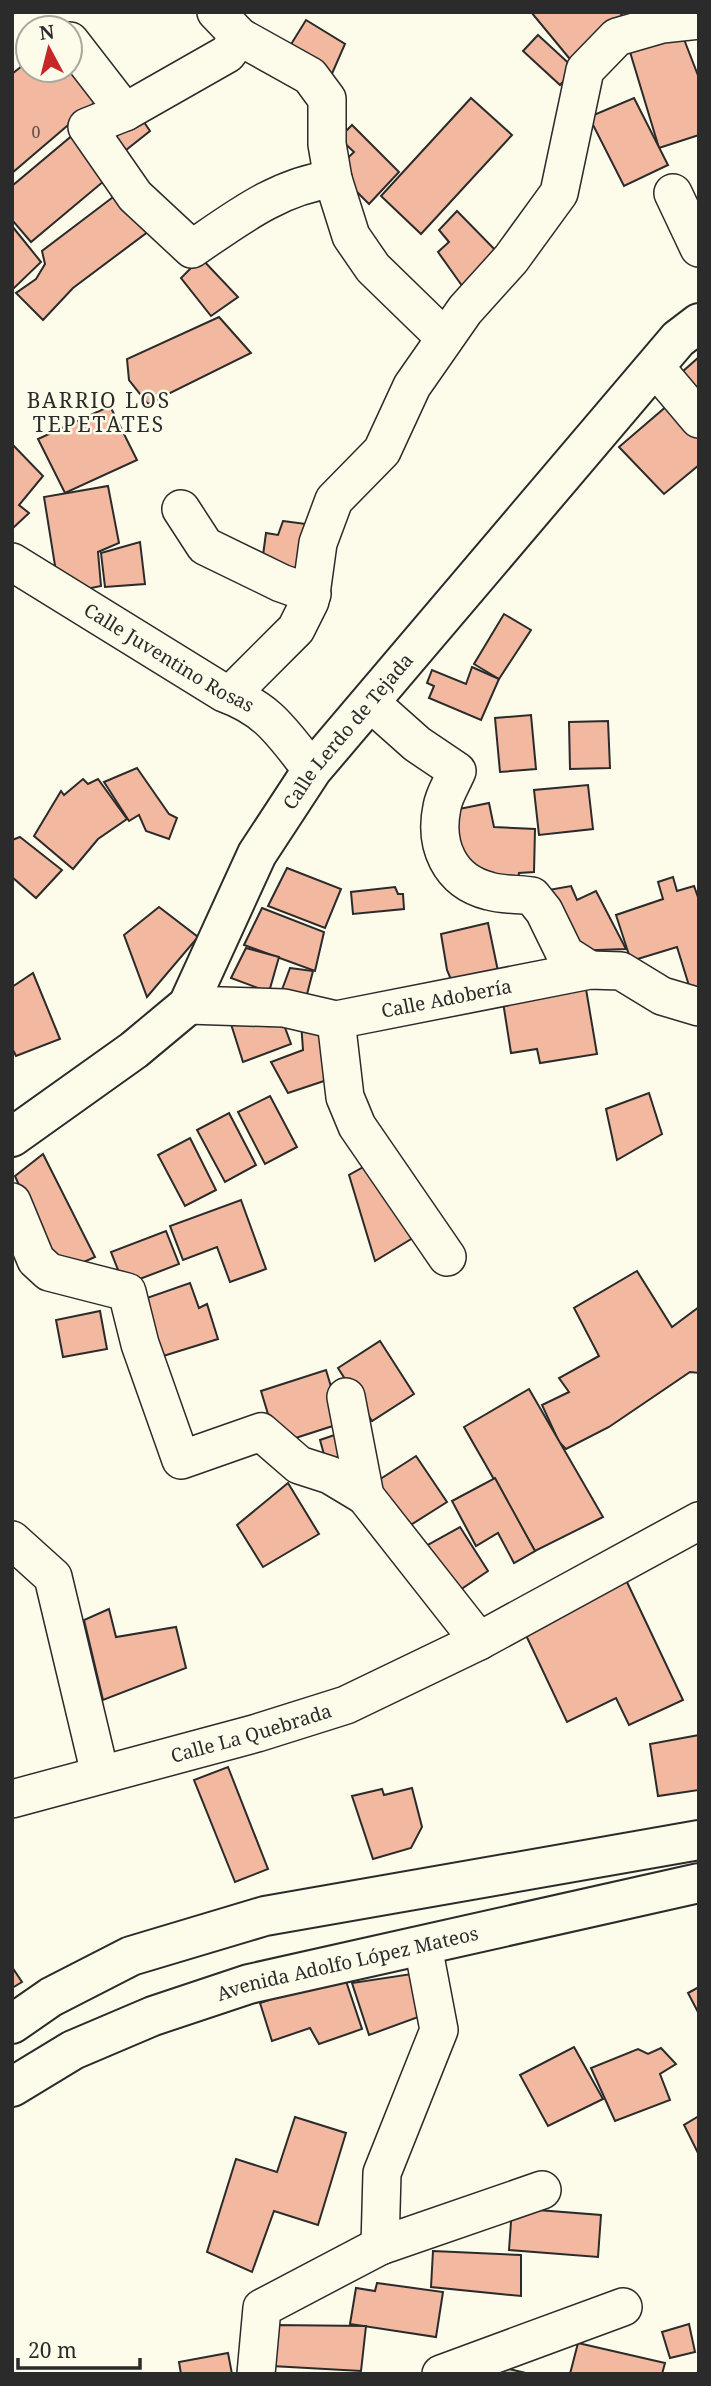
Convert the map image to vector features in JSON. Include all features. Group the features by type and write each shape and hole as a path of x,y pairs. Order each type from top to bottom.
{"main road":[{"name":"Calle Lerdo de Tejada","path":"12,1137 134,1050 188,1005 257,854 312,769 678,339 699,323"},
{"path":"12,2024 51,1997 131,1956 265,1916 699,1840"},
{"name":"Avenida Adolfo López Mateos","path":"12,2087 74,2050 153,2016 249,1984 699,1883"}],"street":[{"path":"230,695 296,629 312,594 318,543 334,500 382,450 412,386 466,310 511,259 559,192 585,70 617,37 662,24 699,20"},
{"path":"333,179 317,181 265,199 192,249 135,196 86,127 125,112 227,54 228,25 310,75 327,99 327,144 333,179 351,236 373,268 445,338"},
{"path":"84,59 125,112"},
{"path":"673,193 699,248"},
{"path":"655,367 699,419"},
{"path":"181,509 205,547 281,583 312,594"},
{"name":"Calle Juventino Rosas","path":"12,562 230,695 256,706 312,769"},
{"path":"372,704 417,744 457,771 442,807 441,846 449,868 467,882 488,891 532,896 544,911 565,954 590,970"},
{"name":"Calle Adobería","path":"188,1005 284,1008 336,1020 590,970 621,971 662,996 699,1007"},
{"path":"336,1020 345,1097 357,1126 447,1257"},
{"path":"12,1202 36,1260 49,1272 127,1292 140,1344 181,1460 261,1432 299,1465 330,1475 365,1496 480,1641"},
{"path":"346,1397 365,1496"},
{"name":"Calle La Quebrada","path":"12,1799 257,1733 346,1705 480,1641 699,1521"},
{"path":"12,1540 53,1577 100,1774"},
{"path":"380,2246 382,2173 439,2030 423,1946"},
{"path":"256,2374 262,2308 380,2246 542,2190"},
{"path":"441,2374 623,2307"}],"building":[{"path":"531,12 619,12 628,21 574,64"},
{"path":"306,20 345,44 331,76 285,54"},
{"path":"680,29 699,78 699,135 659,148 627,42"},
{"path":"538,35 575,69 560,85 523,51"},
{"path":"14,72 14,84 84,84 84,78 108,91 12,173"},
{"path":"471,98 512,135 421,234 381,196"},
{"path":"634,98 668,165 624,186 589,117"},
{"path":"138,113 150,131 116,158 106,139"},
{"path":"352,125 399,172 369,204 335,170 354,152 339,138"},
{"path":"74,134 110,176 31,242 12,220 12,186"},
{"path":"121,191 153,228 73,288 43,320 16,293 36,279 45,264 42,251"},
{"path":"457,211 504,259 470,297 438,252 449,242 439,230"},
{"path":"12,226 41,262 12,290"},
{"path":"201,258 238,297 211,316 181,278"},
{"path":"219,317 251,353 148,404 129,380 127,359"},
{"path":"699,357 699,414 673,380"},
{"path":"675,399 699,429 699,465 664,494 619,447"},
{"path":"110,406 137,460 65,493 38,439"},
{"path":"12,444 43,476 19,505 29,513 12,529"},
{"path":"108,486 119,543 98,552 101,586 77,591 57,578 44,497"},
{"path":"283,521 314,525 306,586 261,570 266,533 278,535"},
{"path":"140,542 145,584 105,587 101,553"},
{"path":"504,614 531,630 499,679 474,664"},
{"path":"472,667 499,679 481,720 429,698 434,686 427,683 432,670 466,684"},
{"path":"531,715 536,769 500,772 495,718"},
{"path":"608,721 610,768 570,769 569,722"},
{"path":"137,768 169,814 177,818 169,839 146,831 139,815 129,821 104,782"},
{"path":"83,779 88,784 98,779 127,819 98,839 73,869 34,836 61,791 64,795"},
{"path":"588,785 593,829 539,835 534,790"},
{"path":"489,803 494,827 535,829 534,872 519,873 516,893 451,863 449,811"},
{"path":"20,837 62,870 36,898 12,877 12,840"},
{"path":"287,868 341,889 325,928 268,906"},
{"path":"673,877 677,891 694,886 699,900 699,989 691,992 677,947 631,961 616,915 663,899 658,882"},
{"path":"571,886 577,900 596,891 626,949 570,951 543,891"},
{"path":"395,887 398,894 403,894 404,909 353,914 351,892"},
{"path":"159,907 198,937 147,997 124,935"},
{"path":"262,908 324,932 315,971 244,945"},
{"path":"488,923 499,976 452,982 447,970 441,934"},
{"path":"246,948 279,957 269,992 231,978"},
{"path":"290,968 313,971 305,1002 280,995"},
{"path":"33,973 60,1039 16,1056 12,1048 12,987"},
{"path":"586,989 597,1054 540,1063 537,1049 511,1053 503,1002"},
{"path":"280,1014 291,1044 243,1062 231,1024"},
{"path":"301,1022 333,1026 336,1077 288,1093 271,1062 303,1050"},
{"path":"649,1093 662,1134 617,1160 606,1109"},
{"path":"270,1096 297,1147 265,1164 238,1112"},
{"path":"229,1113 256,1165 225,1182 197,1130"},
{"path":"190,1138 216,1190 185,1206 158,1155"},
{"path":"43,1154 95,1257 57,1274 15,1176"},
{"path":"376,1160 426,1230 375,1261 349,1175"},
{"path":"241,1200 266,1269 230,1282 217,1247 183,1260 170,1226"},
{"path":"166,1231 179,1264 124,1285 111,1252"},
{"path":"637,1271 672,1327 699,1307 699,1373 690,1372 609,1427 566,1449 559,1442 542,1405 569,1392 559,1378 599,1356 574,1308"},
{"path":"190,1283 199,1308 207,1304 218,1339 160,1357 141,1300"},
{"path":"100,1311 107,1349 63,1357 56,1320"},
{"path":"380,1341 414,1394 372,1421 338,1368"},
{"path":"326,1370 342,1423 277,1444 261,1391"},
{"path":"529,1389 603,1517 535,1551 464,1427"},
{"path":"346,1431 354,1469 328,1469 320,1440"},
{"path":"416,1456 447,1502 398,1533 368,1487"},
{"path":"495,1478 535,1551 514,1563 498,1533 476,1546 452,1501"},
{"path":"288,1483 319,1534 263,1567 237,1525"},
{"path":"460,1527 488,1571 451,1596 422,1548"},
{"path":"626,1580 683,1700 629,1725 616,1698 567,1722 523,1629"},
{"path":"109,1609 116,1637 176,1627 186,1668 103,1700 84,1620"},
{"path":"699,1735 699,1790 658,1796 650,1744"},
{"path":"228,1767 268,1869 235,1882 194,1780"},
{"path":"412,1788 422,1827 411,1848 373,1859 352,1796 382,1789 384,1795"},
{"path":"12,1967 22,1982 12,1988"},
{"path":"418,1973 432,2012 369,2035 352,1983"},
{"path":"344,1975 362,2029 319,2044 310,2028 272,2041 260,2003"},
{"path":"699,1987 699,2014 688,1993"},
{"path":"574,2047 603,2099 548,2126 520,2075"},
{"path":"661,2048 676,2064 660,2074 670,2100 615,2121 591,2068 638,2049 648,2054"},
{"path":"699,2116 699,2155 684,2125"},
{"path":"295,2117 346,2133 318,2225 274,2211 252,2272 207,2252 236,2159 277,2172"},
{"path":"512,2208 601,2215 598,2257 509,2250"},
{"path":"433,2251 521,2255 521,2296 431,2287"},
{"path":"377,2283 443,2292 436,2337 350,2324 356,2288 375,2291"},
{"path":"689,2324 695,2352 670,2358 662,2332"},
{"path":"274,2325 366,2326 361,2371 272,2366"},
{"path":"578,2343 665,2363 662,2374 570,2374"},
{"path":"228,2353 232,2374 181,2374 179,2362"},
{"path":"492,2365 530,2374 491,2374"}],"district":[{"name":"BARRIO LOS TEPETATES","path":"99,412"}]}
